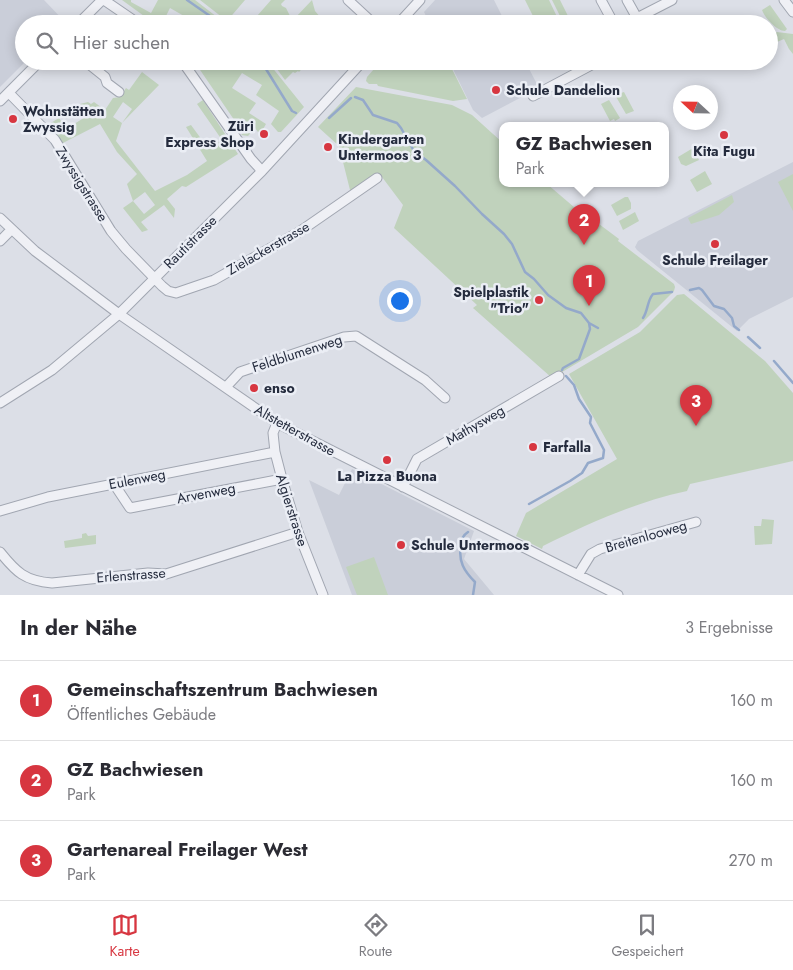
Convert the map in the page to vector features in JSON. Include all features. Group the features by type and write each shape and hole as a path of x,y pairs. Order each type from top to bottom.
{"street":[{"path":"87,15 103,0 126,15"},
{"path":"348,0 364,15"},
{"path":"406,15 420,0"},
{"path":"602,0 610,15"},
{"path":"627,0 633,15"},
{"path":"646,15 672,0"},
{"path":"784,0 793,12"},
{"path":"0,101 31,70"},
{"path":"97,70 106,77 107,83 119,92"},
{"path":"188,70 251,159 262,171"},
{"name":"Rautistrasse","path":"0,403 52,370 118,314 262,171 355,70"},
{"path":"533,96 583,70"},
{"name":"Zwyssigstrasse","path":"9,93 55,140 112,231 126,249 154,278"},
{"name":"Zielackerstrasse","path":"154,278 168,291 176,293 214,280 299,232 377,178"},
{"name":"Altstetterstrasse","path":"0,218 35,251 118,314 277,423 618,595"},
{"path":"0,241 11,230"},
{"name":"Feldblumenweg","path":"226,388 240,372 344,337 356,336 425,380 444,398"},
{"name":"Mathysweg","path":"403,487 417,459 559,376"},
{"name":"Algierstrasse","path":"277,423 273,433 275,452 282,479 298,532 323,595"},
{"name":"Eulenweg","path":"0,511 48,497 275,452"},
{"name":"Arvenweg","path":"114,484 130,508 282,479"},
{"name":"Breitenlooweg","path":"578,575 591,554 600,548 696,522"},
{"name":"Erlenstrasse","path":"0,552 16,571 26,578 52,583 148,572 166,574 298,532"}],"shaded area":[{"path":"0,0 44,0 58,15 15,15 15,70 17,70 0,87"},
{"path":"435,0 494,0 502,15 426,15 424,12"},
{"path":"453,70 530,70 539,88 482,118 473,110"},
{"name":"Schule Freilager","path":"793,162 793,297 749,319 737,331 635,247 638,241"},
{"name":"Schule Untermoos","path":"352,469 474,531 464,559 494,595 352,595 309,480 339,495"}],"green space":[{"path":"122,0 131,0 131,2 151,13 158,0 195,0 214,15 182,15 170,8 166,15 143,15"},
{"path":"200,0 245,0 232,15 219,15"},
{"path":"271,0 285,0 281,4 286,8 290,15 258,15"},
{"path":"312,0 315,11 318,15 298,15"},
{"path":"525,0 549,0 556,15 532,15"},
{"path":"552,0 560,0 568,15 560,15"},
{"path":"770,5 777,15 765,15 762,10"},
{"path":"778,16 787,29 785,31 778,28"},
{"path":"778,32 793,34 793,54 789,49 784,39 778,42"},
{"path":"200,70 274,70 304,107 281,132 278,132 271,124 279,111 256,95 262,85 242,73 232,88 256,103 249,113 266,124 262,131 258,132 255,128 248,136 241,135 245,132 241,126 239,127"},
{"path":"278,70 301,70 293,72 285,80"},
{"path":"373,70 452,70 467,99 453,101 378,86 377,84 369,84 366,81"},
{"path":"142,72 159,85 122,123 116,141 155,191 187,175 207,161 186,127 191,125 202,140 206,140 211,148 222,140 197,104 203,100 238,154 186,187 182,186 167,199 175,209 174,218 164,205 141,222 148,230 142,232 123,208 133,201 127,184 137,174 117,152 100,124 61,144 49,124 59,118 66,129 87,116 80,104 88,102 91,104 94,102 105,110 113,98 120,97 126,88 129,90","holes":["123,102 132,109 122,123 113,117","145,192 155,205 144,214 133,201"]},
{"path":"356,87 452,105 472,115 499,139 499,187 551,187 581,213 583,212 619,239 618,241 674,284 674,291 638,327 552,378 473,308 477,305 394,228 403,205 379,173 351,194 339,146 318,127"},
{"path":"624,92 634,111 626,114 615,95"},
{"path":"609,100 620,118 615,121 614,119 610,121 601,104"},
{"path":"693,148 699,160 686,166 681,164 678,157"},
{"path":"705,171 712,184 697,192 690,180"},
{"path":"793,174 793,211 778,182"},
{"path":"732,195 734,202 719,215 691,224 688,218"},
{"path":"628,197 631,203 631,209 617,216 611,205"},
{"path":"635,212 639,221 623,230 619,221"},
{"path":"684,294 765,361 793,393 793,461 690,484 687,491 649,501 595,521 560,537 543,546 542,549 516,536 526,513 617,459 569,374 640,332 677,295"},
{"path":"762,519 774,520 772,544 755,545 754,526 761,526"},
{"path":"86,533 88,536 96,535 96,544 65,548 64,541 82,538 82,534"},
{"path":"374,557 388,595 357,595 346,567"}],"waterway":[{"path":"187,0 209,15"},
{"path":"267,70 292,111 296,113"},
{"path":"355,97 363,100 373,115 397,123 414,151 455,186 504,234 512,244 525,272 548,295 566,308 581,313 589,323 598,328"},
{"path":"329,118 351,98"},
{"path":"690,290 699,288 702,290 714,306 724,309 732,318 734,326 739,330"},
{"path":"643,318 653,294 672,292"},
{"path":"562,370 579,359 590,329 589,323"},
{"path":"748,337 760,348"},
{"path":"774,361 793,383"},
{"path":"529,504 582,473 588,463 603,458 604,450 590,423 591,417 579,399 574,385 566,376"},
{"path":"468,532 462,540 460,556 465,570 475,582 473,595"}],"place":[{"name":"Schule Dandelion","path":"496,90"},
{"name":"Wohnstätten Zwyssig","path":"13,119"},
{"name":"Züri Express Shop","path":"264,134"},
{"name":"Kita Fugu","path":"724,135"},
{"name":"Kindergarten Untermoos 3","path":"328,147"},
{"name":"Schule Freilager","path":"715,244"},
{"name":"GZ Bachwiesen","path":"584,245"},
{"name":"Spielplastik \"Trio\"","path":"539,300"},
{"name":"Gemeinschaftszentrum Bachwiesen","path":"589,306"},
{"name":"enso","path":"254,388"},
{"name":"Gartenareal Freilager West","path":"696,426"},
{"name":"Farfalla","path":"533,447"},
{"name":"La Pizza Buona","path":"387,460"},
{"name":"Schule Untermoos","path":"401,545"}]}
